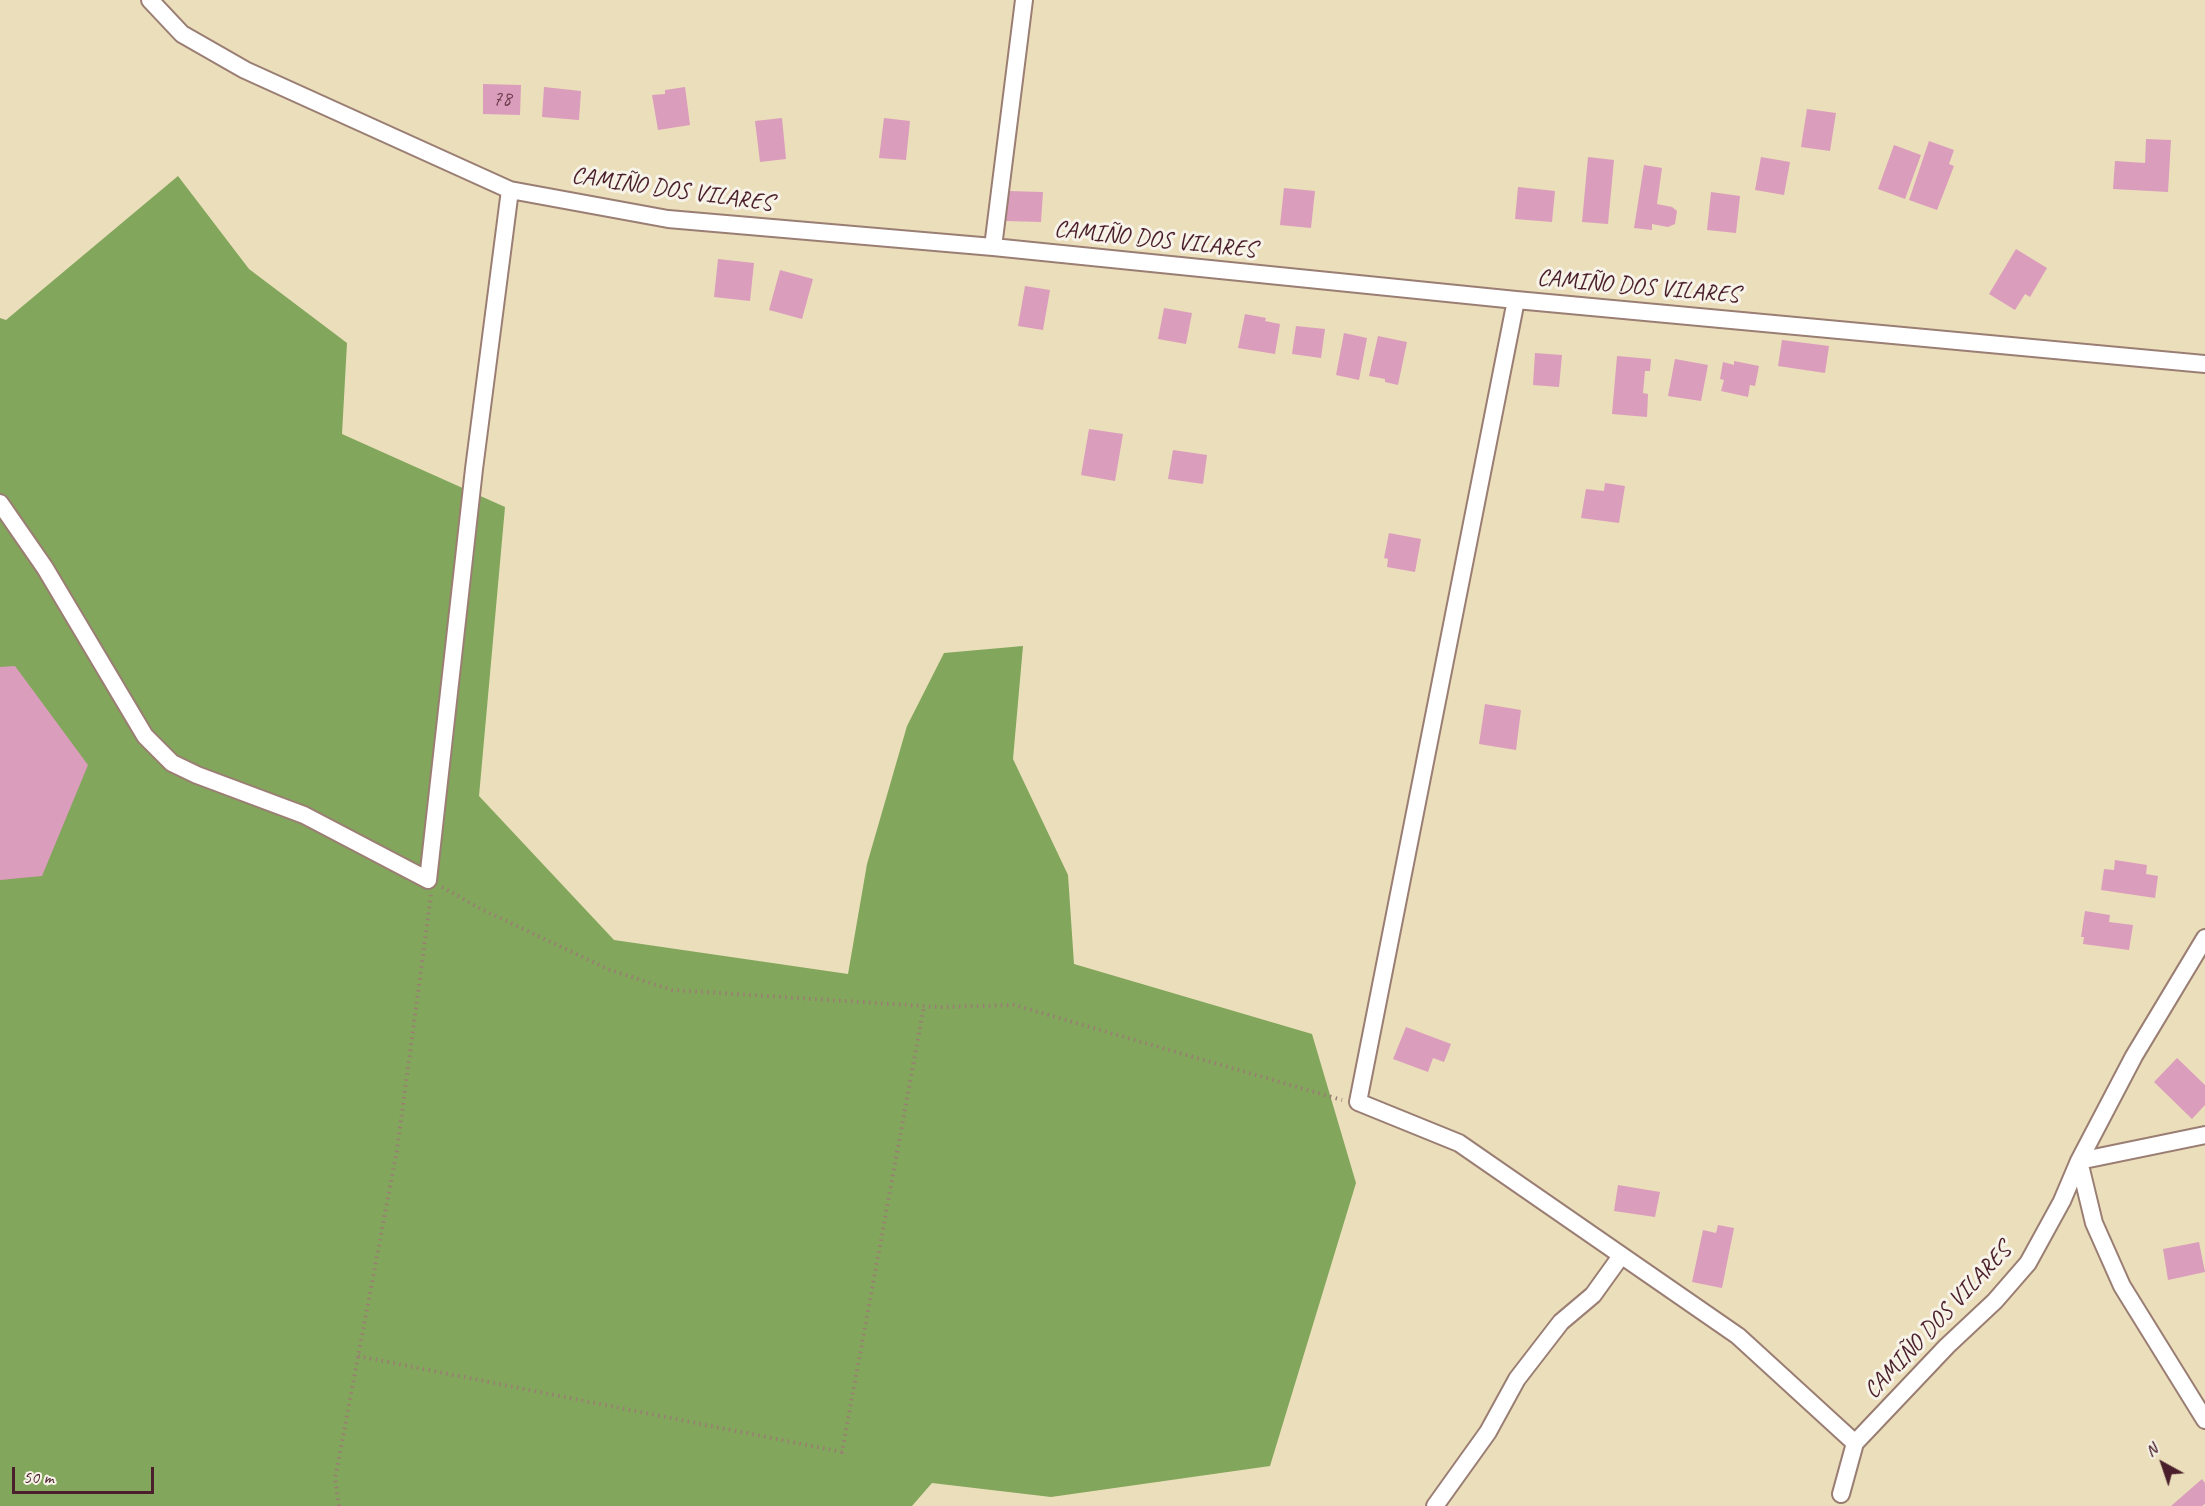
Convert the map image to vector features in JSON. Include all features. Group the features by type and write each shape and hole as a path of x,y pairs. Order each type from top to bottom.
{"street":[{"name":"CAMIÑO DOS VILARES","path":"150,0 182,34 245,70 510,190 668,219 993,247 1516,300 2205,364"},
{"path":"993,247 1024,0"},
{"path":"0,502 45,568 145,736 172,763 197,775 304,814 428,880 474,469 510,190"},
{"path":"1516,300 1358,1102 1459,1143 1738,1336 1855,1443 1841,1494"},
{"name":"CAMIÑO DOS VILARES","path":"1855,1443 1947,1346 1995,1301 2028,1263 2062,1201 2079,1161 2134,1056 2205,938"},
{"path":"2205,1136 2079,1161 2094,1222 2122,1286 2205,1420"},
{"path":"1435,1506 1488,1432 1517,1379 1561,1322 1593,1295 1621,1256"}],"path":[{"path":"428,880 481,909 610,970 672,990 924,1006 1014,1005 1335,1099 1358,1102"},
{"path":"339,1506 335,1479 397,1150 428,916 430,895 428,880"},
{"path":"358,1356 842,1452 924,1006"}],"green space":[{"path":"178,176 249,269 347,343 342,434 505,507 479,796 614,940 848,974 867,864 907,726 944,653 1023,646 1013,759 1068,875 1074,964 1312,1034 1356,1183 1270,1466 1051,1497 932,1483 912,1506 0,1506 0,318 6,320"}],"building":[{"path":"483,84 521,85 520,115 483,114"},
{"path":"544,87 581,91 579,120 542,117"},
{"path":"685,87 690,125 658,130 652,95 665,94 665,90"},
{"path":"1807,109 1836,113 1830,151 1801,147"},
{"path":"782,118 786,159 760,162 755,121"},
{"path":"884,118 910,121 906,160 879,158"},
{"path":"2146,139 2171,140 2168,192 2113,189 2115,161 2145,163"},
{"path":"1929,141 1954,150 1949,164 1954,166 1937,210 1909,200"},
{"path":"1894,145 1921,155 1905,199 1878,189"},
{"path":"1588,157 1614,160 1608,224 1582,222"},
{"path":"1761,157 1790,162 1784,195 1755,190"},
{"path":"1644,165 1662,168 1657,204 1672,207 1677,211 1675,224 1668,227 1652,224 1652,230 1634,228"},
{"path":"1518,187 1555,191 1552,222 1515,219"},
{"path":"1284,188 1315,191 1311,228 1280,225"},
{"path":"1008,191 1043,192 1041,222 1005,221"},
{"path":"1711,192 1740,196 1736,233 1707,230"},
{"path":"2016,249 2047,268 2030,297 2025,294 2015,310 1989,294"},
{"path":"718,259 754,263 750,301 714,297"},
{"path":"780,270 813,279 802,319 769,310"},
{"path":"1025,286 1050,290 1043,330 1018,326"},
{"path":"1164,308 1192,313 1186,344 1158,339"},
{"path":"1245,314 1266,318 1265,321 1280,324 1275,354 1238,348"},
{"path":"1296,326 1325,329 1321,358 1292,354"},
{"path":"1344,333 1367,338 1359,380 1336,375"},
{"path":"1378,336 1407,342 1398,385 1385,382 1385,379 1369,376"},
{"path":"1782,340 1829,346 1825,373 1778,366"},
{"path":"1535,353 1562,355 1559,387 1533,385"},
{"path":"1617,356 1651,359 1650,371 1645,371 1643,393 1648,394 1647,417 1612,414"},
{"path":"1675,359 1708,365 1701,401 1668,396"},
{"path":"1734,361 1759,366 1755,386 1750,385 1748,397 1721,391 1724,380 1720,379 1723,362 1734,365"},
{"path":"1089,429 1123,434 1115,481 1081,475"},
{"path":"1173,450 1207,455 1203,484 1168,479"},
{"path":"1605,483 1625,486 1619,523 1581,518 1586,489 1604,491"},
{"path":"1389,533 1421,539 1415,572 1387,567 1388,559 1384,558"},
{"path":"15,666 88,765 42,876 0,880 0,667"},
{"path":"1485,704 1521,710 1516,750 1479,744"},
{"path":"2115,860 2147,865 2146,874 2158,876 2155,898 2101,890 2104,869 2114,870"},
{"path":"2085,911 2110,915 2109,922 2133,925 2129,950 2083,944 2084,937 2081,937"},
{"path":"1406,1027 1451,1044 1444,1062 1433,1058 1428,1072 1393,1059"},
{"path":"2177,1058 2205,1085 2205,1105 2192,1119 2154,1082"},
{"path":"1618,1185 1660,1192 1655,1217 1614,1211"},
{"path":"1718,1225 1734,1228 1722,1288 1692,1282 1703,1230 1716,1233"},
{"path":"2199,1242 2205,1272 2168,1280 2163,1249"},
{"path":"2202,1479 2205,1483 2205,1504 2202,1506 2171,1506"}]}
